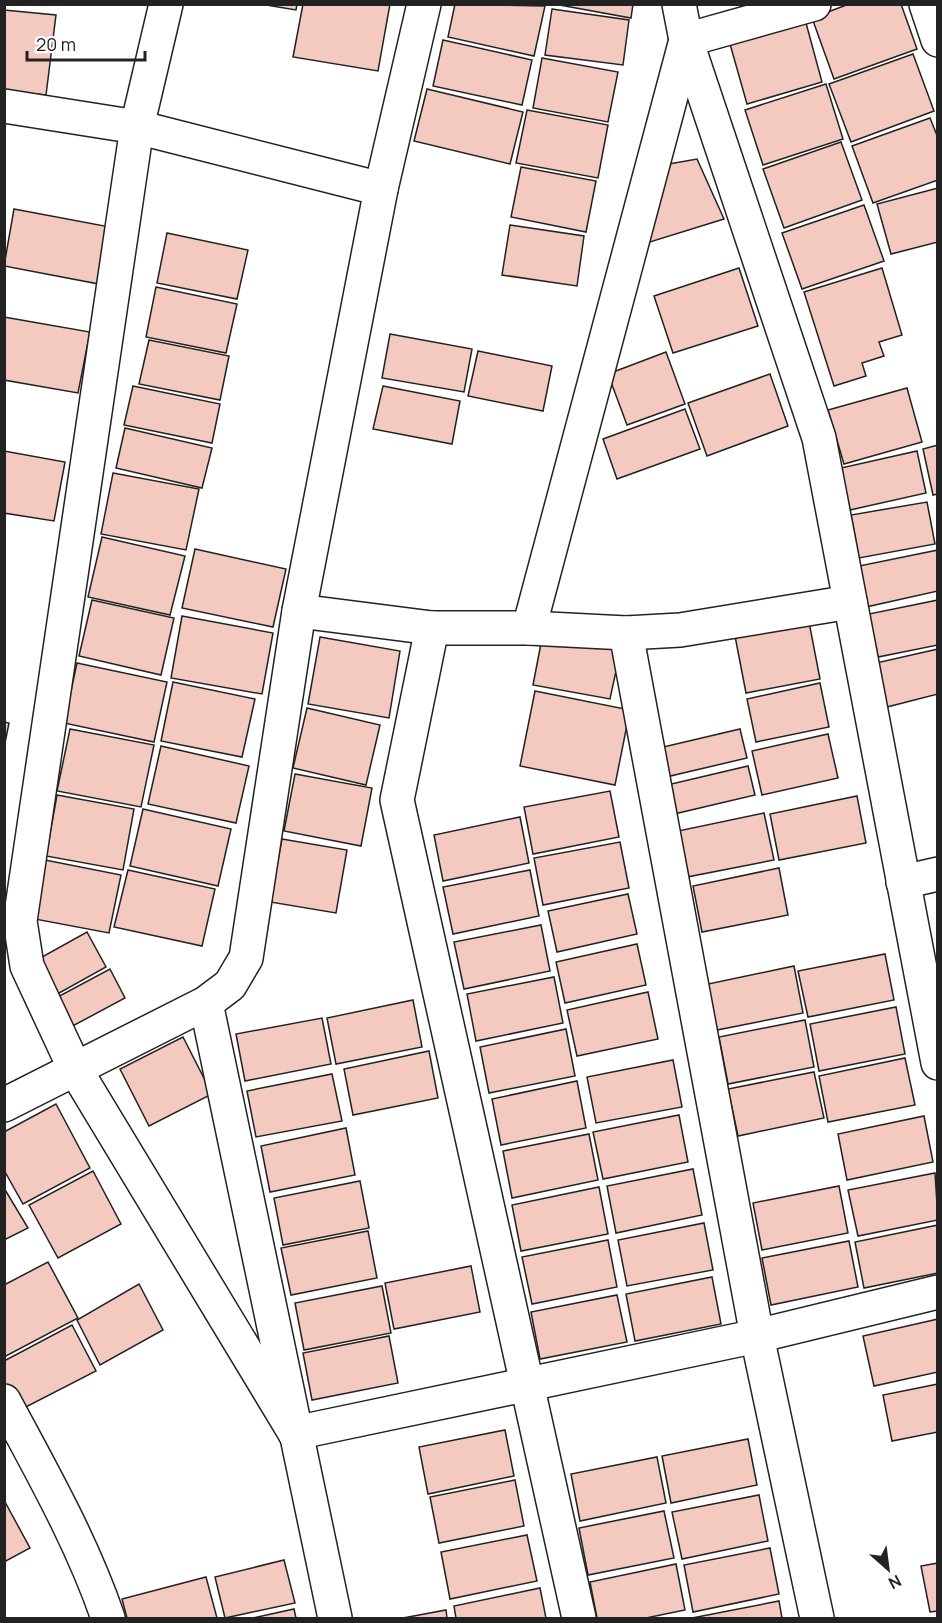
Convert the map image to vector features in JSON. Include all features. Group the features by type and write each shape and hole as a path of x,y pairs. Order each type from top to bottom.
{"street":[{"path":"165,4 137,127 21,921 27,966 75,1069 295,1432"},
{"path":"4,1105 206,1003 230,986 246,958 299,611 381,189 424,4"},
{"path":"679,4 686,40 819,438 938,1063"},
{"path":"686,40 814,4"},
{"path":"926,4 938,40"},
{"path":"529,628 686,40"},
{"path":"4,106 137,127 381,189"},
{"path":"299,611 432,628 529,628 626,633 680,630 850,602"},
{"path":"432,628 398,800 579,1618"},
{"path":"626,633 757,1336 817,1618"},
{"path":"903,882 938,874"},
{"path":"206,1003 335,1618"},
{"path":"295,1432 757,1336 938,1292"},
{"path":"4,1401 62,1510 96,1582 108,1618"}],"building":[{"path":"260,4 297,4 296,10"},
{"path":"303,4 390,4 378,71 293,57"},
{"path":"455,4 545,6 534,56 448,37"},
{"path":"554,4 633,4 631,18"},
{"path":"849,4 901,4 917,49 834,79 812,18"},
{"path":"552,9 629,20 623,65 545,55"},
{"path":"4,10 56,15 46,95 4,91"},
{"path":"806,23 822,82 747,104 730,44"},
{"path":"443,40 532,60 522,105 433,86"},
{"path":"913,54 934,111 851,142 829,84"},
{"path":"542,58 618,72 608,122 533,108"},
{"path":"826,84 843,139 763,165 745,110"},
{"path":"427,89 523,112 510,164 414,141"},
{"path":"527,110 608,125 598,178 516,163"},
{"path":"930,118 938,138 938,180 873,203 852,146"},
{"path":"841,142 862,200 784,228 763,169"},
{"path":"697,159 724,219 637,246 652,167"},
{"path":"521,167 596,181 586,232 511,217"},
{"path":"938,188 938,242 891,254 877,204"},
{"path":"864,205 884,261 802,289 782,233"},
{"path":"14,209 110,227 99,284 4,266"},
{"path":"510,225 584,236 577,286 502,275"},
{"path":"167,233 248,250 237,299 157,283"},
{"path":"739,268 758,326 673,353 654,296"},
{"path":"882,268 902,335 879,342 884,356 862,363 866,376 834,386 804,292"},
{"path":"156,287 237,304 226,353 146,337"},
{"path":"4,317 90,332 78,393 4,380"},
{"path":"390,334 472,349 464,392 382,378"},
{"path":"149,340 229,356 220,400 139,384"},
{"path":"478,351 552,366 543,411 468,396"},
{"path":"666,352 685,404 627,425 608,374"},
{"path":"770,374 788,426 707,456 688,403"},
{"path":"133,386 220,404 212,443 124,425"},
{"path":"383,386 460,401 452,444 373,429"},
{"path":"907,388 922,442 844,464 828,410"},
{"path":"685,409 700,449 617,479 603,439"},
{"path":"125,428 212,448 202,488 116,468"},
{"path":"938,445 938,494 933,495 923,449"},
{"path":"4,451 65,462 54,521 4,513"},
{"path":"917,451 926,493 850,510 841,468"},
{"path":"113,473 199,489 186,550 101,534"},
{"path":"927,502 935,544 859,558 851,515"},
{"path":"102,537 185,556 170,615 88,597"},
{"path":"195,549 286,569 273,627 182,608"},
{"path":"938,550 938,591 866,607 859,566"},
{"path":"92,600 174,618 161,675 79,656"},
{"path":"938,600 938,645 878,657 869,614"},
{"path":"182,616 273,633 262,694 171,678"},
{"path":"809,622 820,679 746,693 735,636"},
{"path":"543,633 621,648 610,699 533,685"},
{"path":"320,637 400,651 389,718 308,704"},
{"path":"938,649 938,694 887,707 876,663"},
{"path":"77,663 167,682 154,742 64,723"},
{"path":"173,682 255,699 242,757 161,741"},
{"path":"820,683 829,727 756,742 747,699"},
{"path":"535,691 630,710 615,785 520,766"},
{"path":"307,708 380,725 366,785 293,768"},
{"path":"4,722 9,723 4,748"},
{"path":"70,729 154,745 141,807 57,791"},
{"path":"740,729 747,758 666,777 659,748"},
{"path":"828,734 838,778 762,795 752,751"},
{"path":"161,746 249,766 236,823 148,804"},
{"path":"748,766 755,795 674,814 667,785"},
{"path":"295,774 372,788 361,846 284,831"},
{"path":"610,791 619,837 533,854 524,807"},
{"path":"57,795 134,809 123,870 46,856"},
{"path":"857,796 866,843 779,860 770,814"},
{"path":"143,809 231,829 218,886 130,866"},
{"path":"764,813 774,860 687,877 678,831"},
{"path":"520,817 529,863 443,881 434,835"},
{"path":"282,839 347,850 336,913 270,902"},
{"path":"620,842 629,888 543,905 534,858"},
{"path":"35,858 121,875 109,933 24,917"},
{"path":"779,868 788,915 702,932 693,886"},
{"path":"128,870 215,889 202,946 114,927"},
{"path":"530,870 539,916 453,934 443,887"},
{"path":"628,894 637,934 557,952 548,911"},
{"path":"541,925 550,971 464,989 454,942"},
{"path":"87,932 106,967 52,997 33,962"},
{"path":"637,944 646,985 565,1003 556,962"},
{"path":"885,954 894,1000 808,1017 798,971"},
{"path":"794,966 803,1013 717,1030 708,984"},
{"path":"110,969 125,998 67,1029 52,1000"},
{"path":"554,977 563,1023 476,1041 467,994"},
{"path":"648,992 658,1039 577,1056 567,1010"},
{"path":"413,1000 422,1047 336,1064 327,1018"},
{"path":"896,1007 905,1054 819,1071 810,1024"},
{"path":"322,1018 331,1064 245,1081 236,1034"},
{"path":"805,1020 814,1067 728,1084 719,1037"},
{"path":"566,1029 575,1076 489,1093 480,1047"},
{"path":"183,1037 212,1094 149,1126 120,1069"},
{"path":"429,1051 438,1098 353,1115 344,1069"},
{"path":"905,1058 915,1105 828,1122 819,1076"},
{"path":"673,1060 682,1107 596,1123 587,1077"},
{"path":"814,1072 824,1118 738,1136 728,1089"},
{"path":"332,1074 342,1121 256,1137 247,1091"},
{"path":"577,1081 586,1128 501,1145 492,1099"},
{"path":"56,1104 90,1168 23,1204 4,1170 4,1132"},
{"path":"679,1115 688,1162 603,1179 593,1132"},
{"path":"924,1116 933,1162 847,1180 838,1134"},
{"path":"346,1128 355,1175 270,1192 261,1146"},
{"path":"589,1134 598,1180 512,1198 503,1151"},
{"path":"693,1169 702,1215 616,1233 607,1186"},
{"path":"93,1171 121,1224 58,1258 29,1205"},
{"path":"935,1173 938,1220 858,1236 848,1190"},
{"path":"360,1181 369,1228 283,1245 274,1198"},
{"path":"839,1186 848,1233 762,1250 753,1203"},
{"path":"599,1187 608,1234 521,1251 512,1205"},
{"path":"4,1188 28,1228 4,1240"},
{"path":"704,1223 713,1270 627,1286 618,1240"},
{"path":"938,1225 938,1273 864,1288 855,1242"},
{"path":"368,1231 377,1278 291,1295 281,1248"},
{"path":"608,1240 617,1287 532,1304 522,1257"},
{"path":"849,1241 858,1287 771,1305 762,1258"},
{"path":"48,1262 78,1318 4,1357 4,1285"},
{"path":"471,1266 480,1312 394,1329 385,1283"},
{"path":"712,1277 721,1324 635,1341 626,1294"},
{"path":"139,1284 163,1330 100,1365 77,1320"},
{"path":"382,1286 391,1333 304,1350 295,1303"},
{"path":"617,1295 627,1342 540,1359 531,1312"},
{"path":"938,1319 938,1372 874,1386 863,1336"},
{"path":"72,1325 96,1371 20,1410 4,1382 4,1361"},
{"path":"389,1336 398,1383 312,1400 303,1353"},
{"path":"938,1384 938,1432 892,1441 883,1395"},
{"path":"505,1430 514,1476 428,1494 419,1447"},
{"path":"748,1439 757,1485 671,1503 662,1456"},
{"path":"657,1457 666,1503 580,1521 571,1474"},
{"path":"515,1480 524,1526 439,1543 430,1497"},
{"path":"759,1495 768,1541 682,1559 672,1512"},
{"path":"4,1500 30,1548 4,1562"},
{"path":"664,1511 674,1558 588,1575 579,1528"},
{"path":"527,1535 537,1581 450,1599 441,1552"},
{"path":"770,1548 779,1594 693,1612 684,1565"},
{"path":"284,1560 295,1603 225,1618 215,1577"},
{"path":"938,1563 938,1611 930,1612 921,1566"},
{"path":"676,1564 685,1610 646,1618 597,1618 590,1582"},
{"path":"206,1577 217,1618 127,1618 122,1599"},
{"path":"540,1588 546,1618 456,1618 454,1606"},
{"path":"779,1601 782,1618 692,1618"},
{"path":"294,1609 296,1618 253,1618"},
{"path":"446,1610 447,1618 403,1618"}]}
